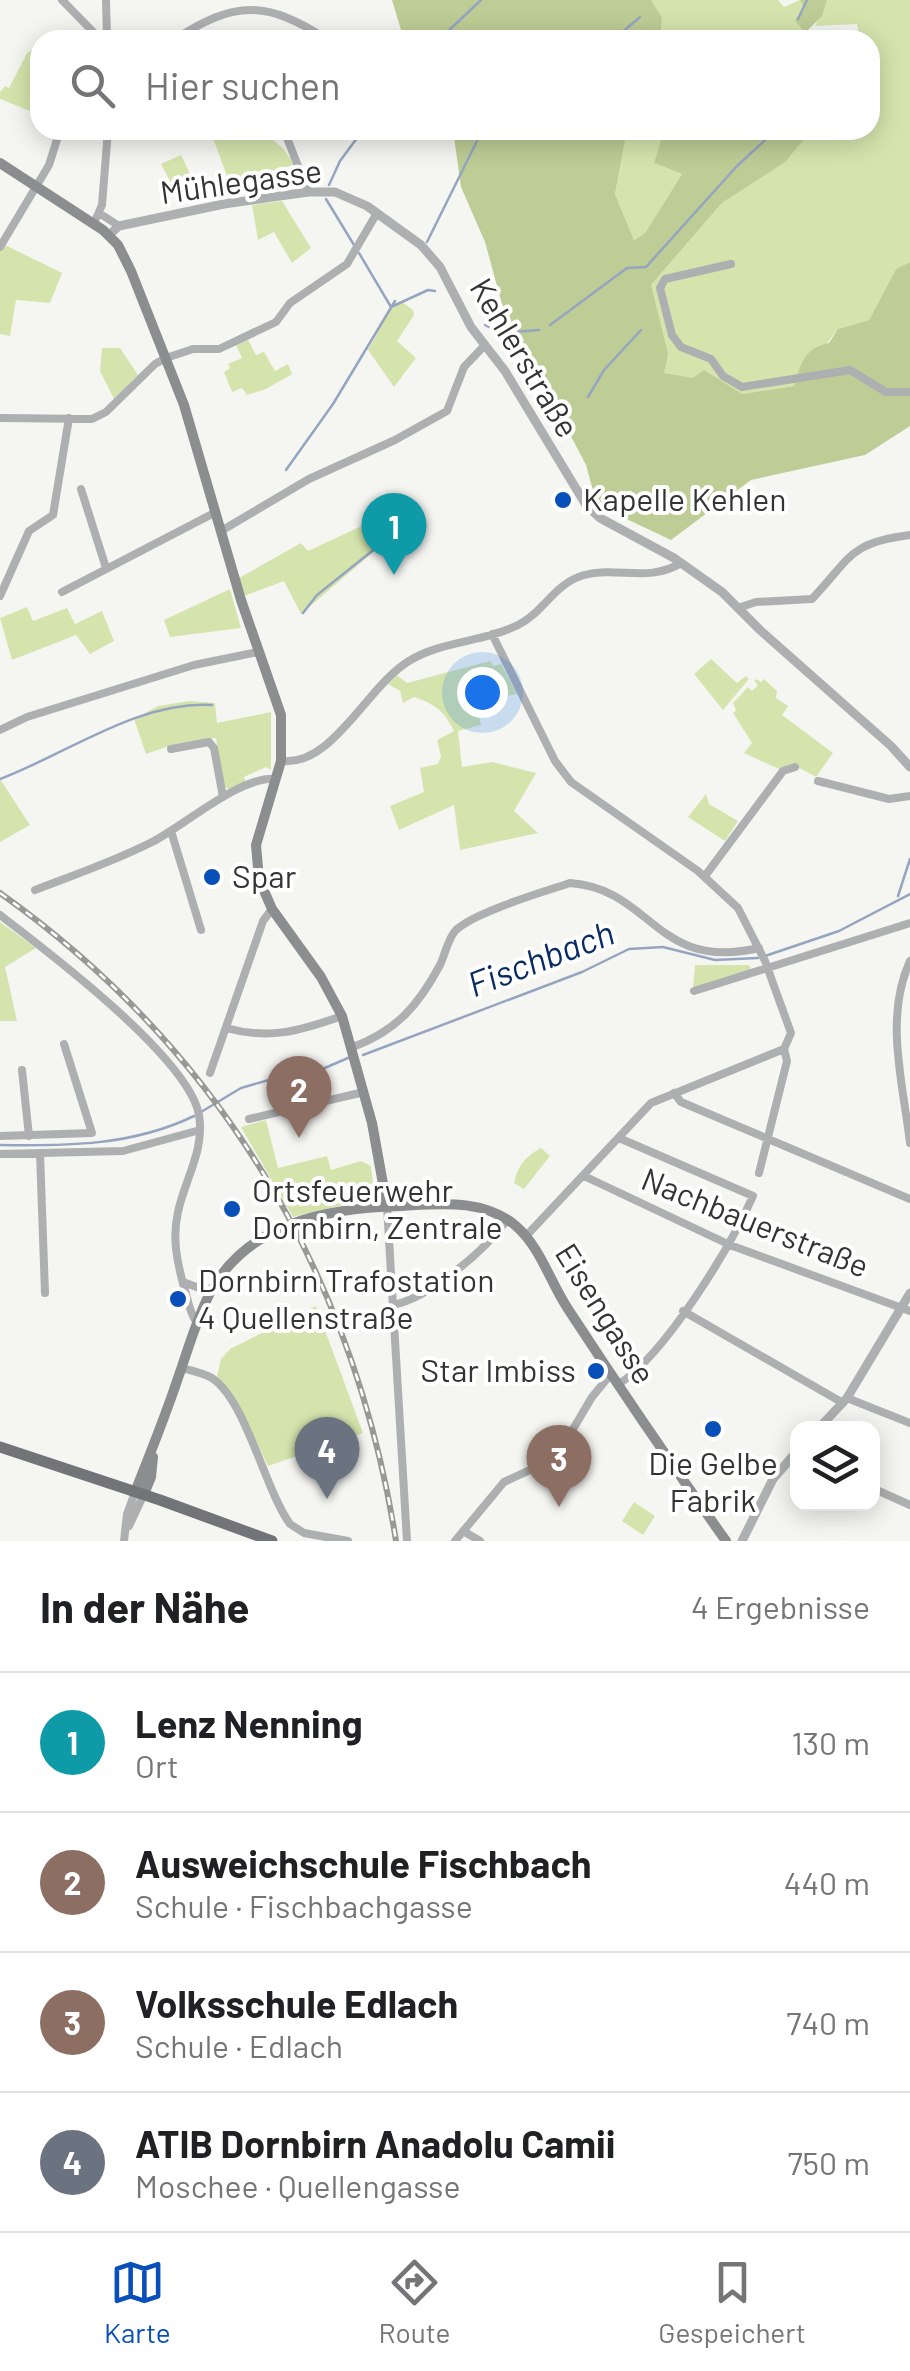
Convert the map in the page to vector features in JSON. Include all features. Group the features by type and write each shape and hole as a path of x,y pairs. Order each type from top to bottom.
{"main road":[{"path":"0,163 96,218 126,257 184,405 258,652 281,714 282,761 261,820 255,855 259,879 272,909 321,977 342,1016 364,1092 387,1206"},
{"name":"Eisengasse","path":"140,1493 151,1477 154,1450 196,1323 210,1292 242,1252 274,1230 318,1216 387,1206 476,1206 507,1220 526,1236 567,1308 726,1541"},
{"path":"0,1448 272,1541"}],"street":[{"path":"62,0 95,30"},
{"path":"105,30 106,0"},
{"path":"191,30 221,12 252,4 309,30"},
{"path":"0,246 49,165 57,140"},
{"path":"96,218 107,140"},
{"path":"288,140 308,192"},
{"name":"Mühlegasse","path":"109,235 120,226 224,204 308,192 336,192 367,206"},
{"name":"Kehlerstraße","path":"367,206 428,252 586,505 722,592 910,767"},
{"path":"0,418 92,419 106,412 166,358 193,349 220,349 268,327 293,300 346,264 377,213"},
{"name":"Mühlegasse","path":"96,218 120,226"},
{"path":"730,264 665,278 660,288 672,335 682,347 711,359 723,376 742,386 850,370 886,392 910,392"},
{"path":"221,531 309,479 448,411 464,367 484,346"},
{"path":"0,596 29,531 53,515 69,418"},
{"path":"82,489 106,568"},
{"path":"62,592 216,512"},
{"path":"738,608 756,602 812,599 857,549 872,542 910,536"},
{"path":"282,761 309,758 324,748 364,702 408,661 524,621 575,578 594,574 643,575 663,572 681,563"},
{"path":"492,634 564,774 574,785 705,876 738,908 760,949 791,1033 759,1173"},
{"path":"0,730 194,665 258,652"},
{"path":"172,750 209,742 214,748 223,798"},
{"path":"705,876 783,771 794,767"},
{"path":"35,890 152,842 223,798 266,778 276,780"},
{"path":"818,782 888,798 910,796"},
{"path":"171,831 201,930"},
{"path":"352,1047 380,1037 410,1010 440,964 455,931 476,918 570,882 628,902 658,930 685,946 738,953 760,949"},
{"path":"210,1072 262,921 272,909"},
{"path":"0,915 116,1009 183,1084 198,1113 198,1149 176,1221 176,1254 196,1323"},
{"path":"694,992 766,964 910,923"},
{"path":"910,961 900,988 896,1021 906,1080 910,1143"},
{"path":"226,1028 281,1035 342,1016"},
{"path":"896,1021 910,1023"},
{"path":"0,1136 92,1133 64,1044"},
{"path":"526,1236 652,1103 786,1046"},
{"path":"22,1070 29,1136"},
{"path":"249,1119 364,1092"},
{"path":"674,1093 681,1102 910,1199"},
{"path":"0,1154 123,1151 200,1130"},
{"path":"619,1138 753,1196 730,1245 683,1311 644,1364 619,1384"},
{"path":"40,1153 45,1292"},
{"name":"Nachbauerstraße","path":"584,1176 730,1245 905,1310"},
{"path":"387,1206 407,1541"},
{"path":"392,1306 414,1299 446,1277 507,1220"},
{"path":"183,1282 210,1292"},
{"path":"826,1421 845,1400 905,1310 910,1293"},
{"path":"188,1300 204,1307"},
{"path":"683,1311 845,1400 910,1423"},
{"path":"182,1368 208,1376 224,1390 290,1524 304,1533 348,1541"},
{"path":"455,1541 504,1482 556,1458 592,1397 611,1374"},
{"path":"742,1541 773,1479 790,1460"},
{"path":"880,1491 910,1504"},
{"path":"124,1541 140,1493"},
{"path":"463,1531 480,1541"}],"green space":[{"path":"392,0 651,0 662,17 661,30 401,30"},
{"path":"651,0 778,0 784,7 800,0 805,5 803,13 798,14 804,30 661,30 662,17"},
{"path":"800,0 827,0 822,16 808,30 803,30 795,20 805,8"},
{"path":"827,0 910,0 910,262 896,269 869,320 838,329 794,386 742,394 729,387 664,373 651,285 722,203 784,162 803,140 880,140 880,30 858,30 857,24 815,26"},
{"path":"30,51 30,111 0,99 0,92 5,86 9,88"},
{"path":"214,140 271,140 287,153 293,165 271,171 270,176 228,179"},
{"path":"454,140 625,140 615,194 634,240 645,233 682,174 654,163 661,140 804,140 785,162 722,203 651,285 668,354 664,373 693,378 704,370 742,394 794,386 809,353 829,343 838,329 869,320 896,269 910,262 910,426 865,455 751,480 671,540 597,505 586,465 502,304 485,242 461,187"},
{"path":"625,140 661,140 654,163 682,174 645,233 634,240 615,194"},
{"path":"181,155 192,178 174,188 161,164"},
{"path":"282,201 311,248 292,263 274,232 258,240 252,205"},
{"path":"5,245 62,273 50,303 16,300 10,336 0,334 0,252"},
{"path":"401,301 414,315 397,341 416,358 394,387 368,350 390,310"},
{"path":"248,340 256,355 264,352 275,371 288,364 292,374 247,395 242,388 232,392 224,372 230,368 228,364 242,358 236,345"},
{"path":"102,348 120,348 138,375 114,399 100,371"},
{"path":"366,524 384,543 301,614 284,581 244,596 239,578 301,543 308,551"},
{"path":"230,589 241,628 170,637 164,620"},
{"path":"27,607 33,621 67,608 75,624 102,611 114,641 90,654 76,635 12,660 0,618"},
{"path":"711,659 737,683 746,676 749,679 723,710 694,674"},
{"path":"490,661 494,666 501,664 517,694 476,702 481,725 458,731 462,767 492,762 536,773 514,811 538,833 460,850 454,805 399,830 390,806 424,792 420,768 438,764 441,756 437,740 454,731 434,706 414,697 403,703 400,691 388,684 397,675 407,683"},
{"path":"764,679 777,691 776,698 788,706 782,715 833,753 816,777 792,764 779,769 744,753 752,743 733,713 733,703 748,687 752,691 758,685 754,681"},
{"path":"189,701 215,703 217,723 271,712 271,770 266,767 244,777 246,783 229,789 223,786 216,738 175,744 146,754 134,719 158,706"},
{"path":"0,779 30,825 0,842"},
{"path":"706,794 709,804 738,821 725,841 688,817"},
{"path":"0,922 36,948 5,967 17,1021 0,1021"},
{"path":"695,965 749,965 751,970 693,989"},
{"path":"266,1120 278,1168 327,1156 331,1170 361,1161 371,1166 372,1198 293,1217 241,1127"},
{"path":"541,1148 550,1156 524,1189 514,1183 518,1171 526,1158"},
{"path":"316,1306 363,1433 268,1466 246,1420 217,1376 221,1359 230,1349"},
{"path":"634,1502 655,1516 643,1535 622,1521"}],"waterway":[{"path":"449,30 481,0"},
{"path":"798,19 807,0"},
{"path":"625,30 640,17"},
{"path":"329,185 356,140"},
{"path":"550,325 627,268 646,267 765,140"},
{"path":"427,242 477,141"},
{"path":"326,199 354,245"},
{"path":"359,253 391,307 428,290 435,291"},
{"path":"286,470 333,404 395,301"},
{"path":"485,325 500,333 539,330"},
{"path":"588,397 604,370 641,330"},
{"path":"303,613 317,595 382,543"},
{"path":"0,779 130,720 184,706 212,705"},
{"path":"898,896 910,859"},
{"name":"Fischbach","path":"765,956 839,931 910,894"},
{"name":"Fischbach","path":"363,1055 582,972 629,949 663,947 715,960 758,958"},
{"name":"Fischbach","path":"201,1112 241,1088 320,1070 348,1058"},
{"name":"Fischbach","path":"0,1145 123,1139 194,1116"}],"railway":[{"path":"0,893 78,955 149,1023 211,1096 265,1176 310,1260 347,1349 376,1443 396,1541"}],"place":[{"name":"Kapelle Kehlen","path":"563,500"},
{"name":"Lenz Nenning","path":"394,575"},
{"name":"Spar","path":"212,877"},
{"name":"Ausweichschule Fischbach","path":"299,1138"},
{"name":"Ortsfeuerwehr Dornbirn, Zentrale","path":"232,1209"},
{"name":"Dornbirn Trafostation 4 Quellenstraße","path":"178,1299"},
{"name":"Star Imbiss","path":"596,1371"},
{"name":"Die Gelbe Fabrik","path":"713,1429"},
{"name":"ATIB Dornbirn Anadolu Camii","path":"327,1499"},
{"name":"Volksschule Edlach","path":"559,1507"}]}
